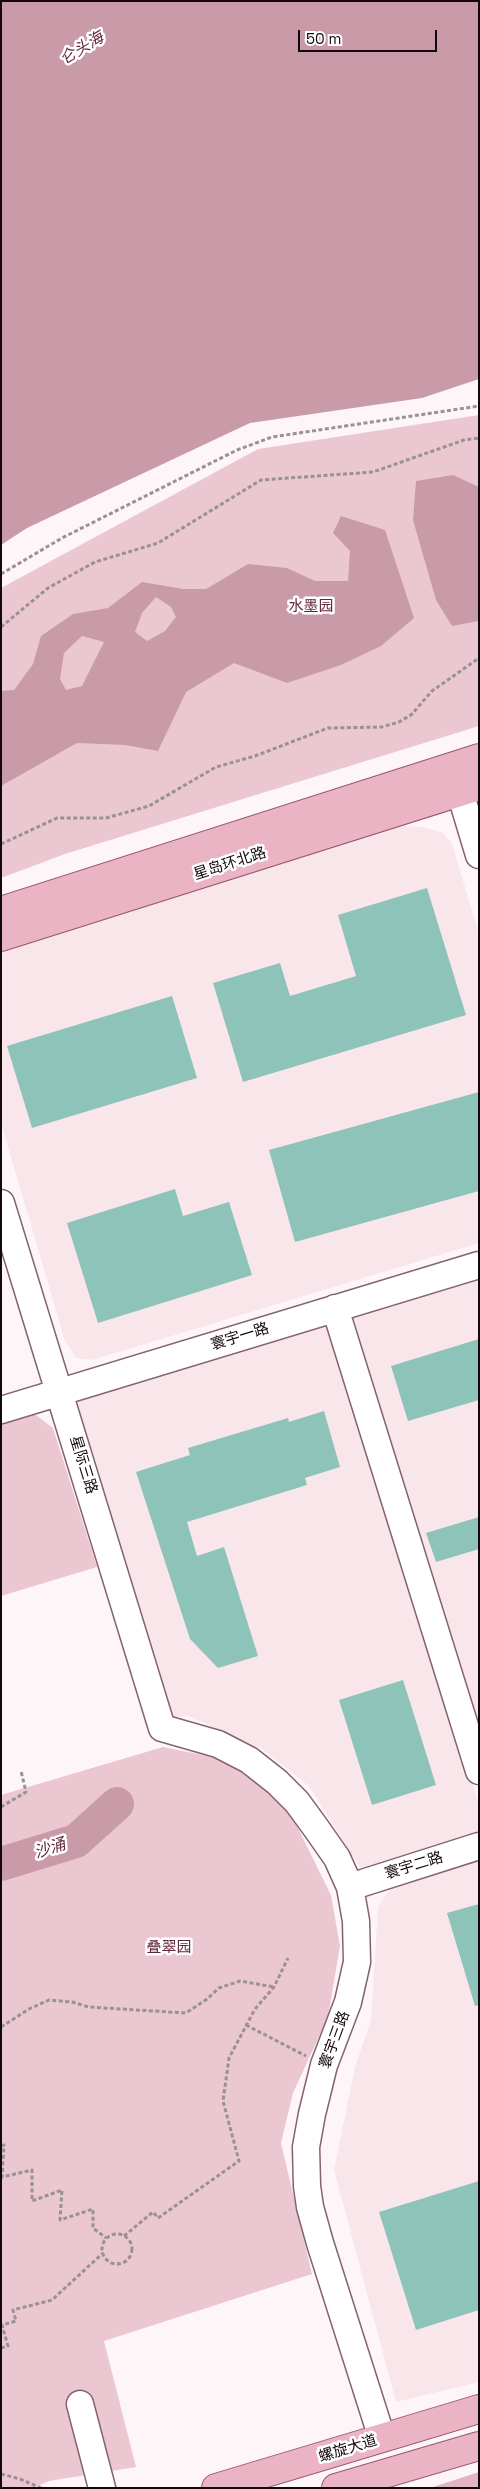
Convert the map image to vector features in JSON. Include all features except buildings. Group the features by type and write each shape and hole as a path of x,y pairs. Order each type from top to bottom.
{"main road":[{"path":"464,781 479,758"},
{"name":"星岛环北路","path":"1,910 464,781"},
{"name":"星岛环北路","path":"1,937 464,781"},
{"name":"螺旋大道","path":"216,2488 479,2409"},
{"path":"336,2488 479,2446"}],"street":[{"path":"464,781 479,854"},
{"name":"星际三路","path":"1,1203 162,1728"},
{"name":"寰宇一路","path":"1,1410 479,1265"},
{"path":"335,1308 479,1771"},
{"name":"寰宇三路","path":"162,1728 218,1744 249,1760 277,1782 297,1802 337,1858 350,1887 356,1921 357,1962 348,2002 324,2065 306,2147 310,2208 382,2438"},
{"name":"寰宇二路","path":"350,1887 479,1846"},
{"path":"80,2404 102,2488"}],"path":[{"path":"1,574 62,538 237,450 272,437 479,406"},
{"path":"1,627 48,588 95,562 158,543 262,480 373,472 464,440 479,438"},
{"path":"1,844 57,818 106,818 149,806 216,766 255,756 328,728 382,726 399,722 411,715 432,691 479,658"},
{"path":"1,1807 26,1792 22,1771"},
{"path":"124,2236 153,2212 158,2218 239,2162 223,2101 229,2058 255,2009 274,1987 288,1958"},
{"path":"1,2027 49,2000 72,2002 89,2007 186,2012 207,1999 219,1988 240,1982 274,1987"},
{"path":"246,2025 324,2065"},
{"path":"1,2146 4,2145 2,2177 32,2170 32,2201 62,2190 60,2220 93,2209 93,2228 106,2238"},
{"path":"116,2234 124,2236 129,2240 132,2249 125,2262 111,2262 103,2253 102,2247 106,2238 116,2234"},
{"path":"1,2348 8,2346 2,2325 16,2321 13,2310 52,2300 103,2253"},
{"path":"1,2474 20,2479 41,2488"}],"shaded area":[{"path":"403,826 423,827 443,833 452,844 479,934 479,1243 92,1360 76,1358 65,1341 1,1123 1,952"},
{"path":"479,1275 479,1740 347,1317"},
{"path":"327,1324 479,1804 479,1835 363,1872 309,1786 262,1749 188,1716 168,1718 73,1403"},
{"path":"479,1859 479,2382 396,2402 334,2170 355,2067 371,2020 378,1907 392,1886"},
{"path":"479,2472 479,2488 430,2488"}],"green space":[{"name":"水墨园","path":"479,415 479,726 65,854 1,878 1,588 258,449"},
{"path":"28,1409 53,1428 97,1567 1,1596 1,1417"},
{"name":"叠翠园","path":"163,1747 233,1761 289,1810 331,1895 340,1946 328,2017 293,2093 281,2143 312,2274 104,2341 136,2467 49,2481 33,2488 1,2488 1,1795"}],"water":[{"name":"仑头海","path":"1,1 479,1 479,379 422,398 250,423 27,528 1,545"},
{"path":"453,475 479,487 479,621 452,626 436,600 413,520 416,481"},
{"path":"341,516 385,530 414,618 381,646 341,665 287,683 234,663 186,692 158,751 125,745 77,743 1,786 1,691 14,690 33,664 41,636 73,614 108,608 142,582 183,589 206,589 248,564 287,568 315,581 348,581 350,551 333,533","holes":["156,597 171,607 176,617 165,631 147,641 135,632 142,613","82,636 104,642 82,686 66,690 60,679 64,653"]}],"waterway":[{"name":"沙涌","path":"1,1864 76,1841 117,1804"}]}
